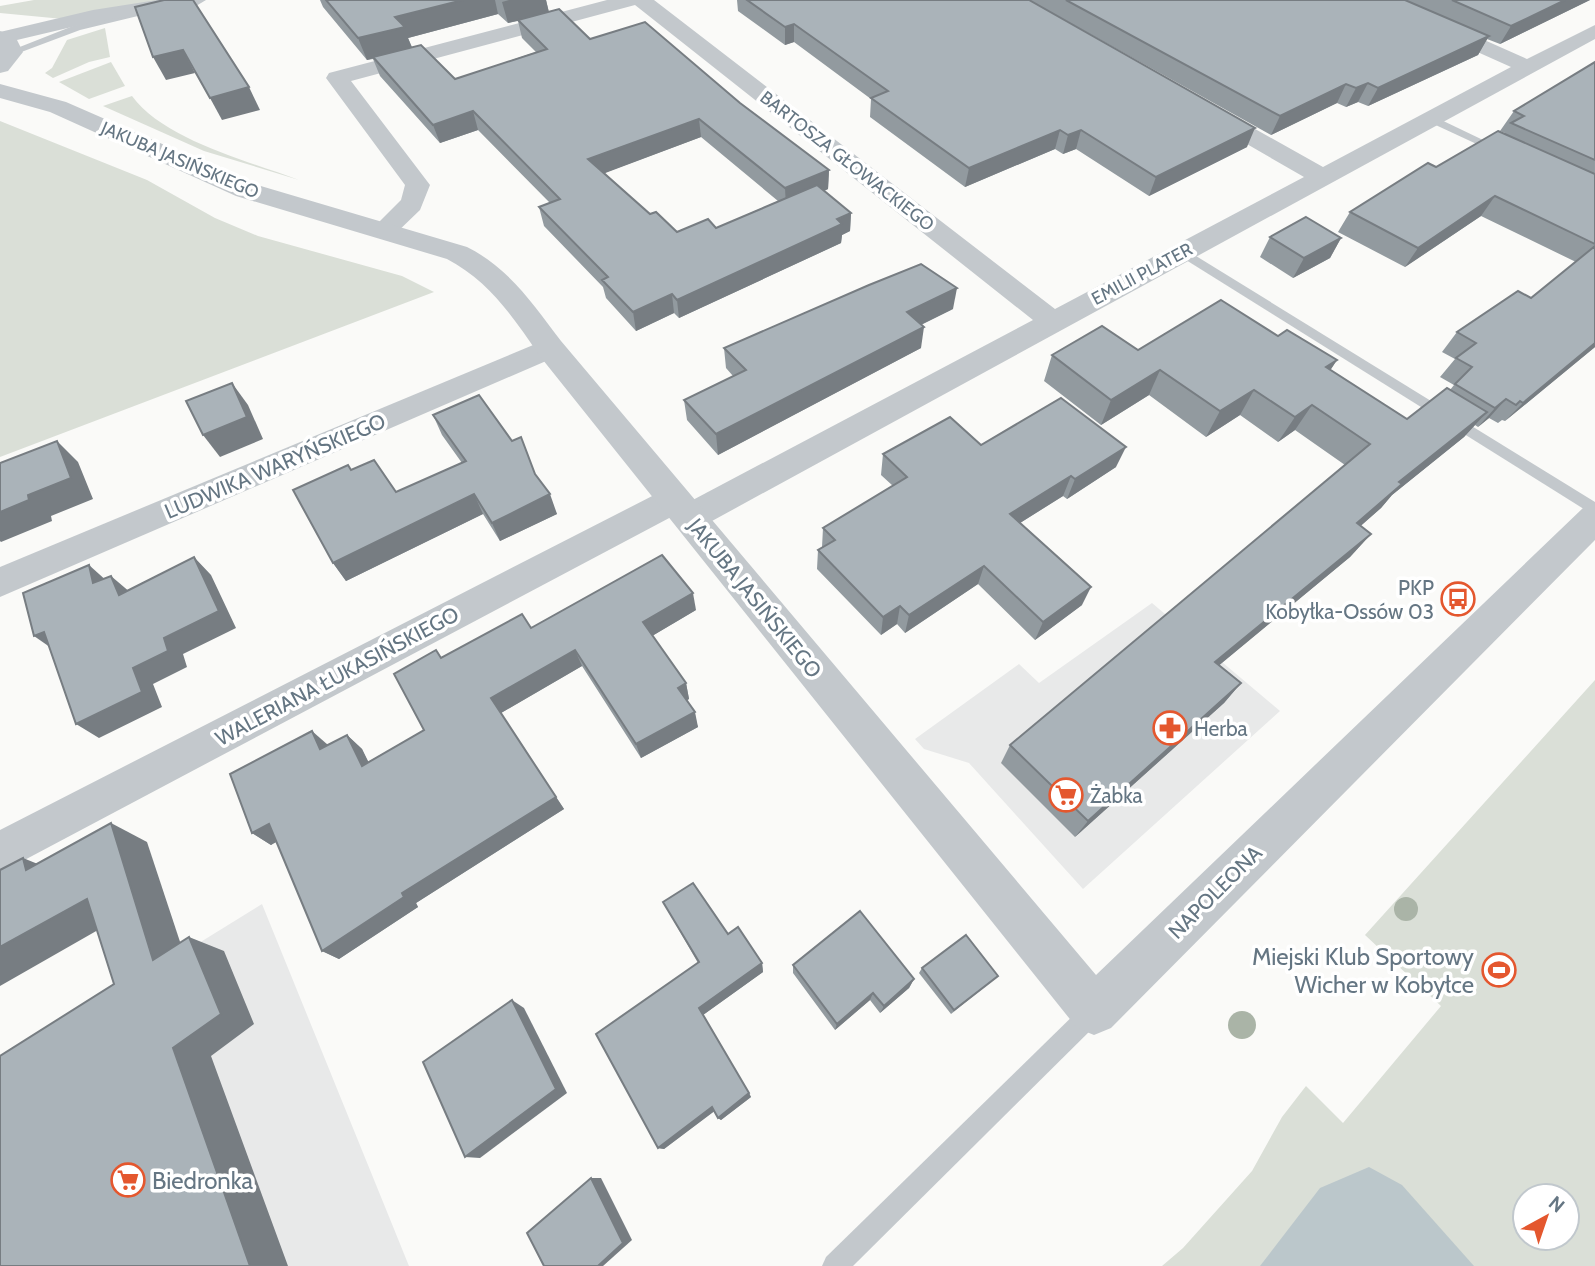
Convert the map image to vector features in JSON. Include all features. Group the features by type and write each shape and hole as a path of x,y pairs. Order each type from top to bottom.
{"street":[{"path":"3,52 93,16 196,0"},
{"path":"384,230 411,204 418,194 418,184 337,78 630,0"},
{"name":"BARTOSZA GŁOWACKIEGO","path":"641,0 1053,322"},
{"path":"1377,0 1528,67"},
{"name":"EMILII PLATER","path":"682,509 1053,322 1595,31"},
{"name":"JAKUBA JASIŃSKIEGO","path":"3,52 58,107"},
{"name":"JAKUBA JASIŃSKIEGO","path":"0,91 58,107 245,190 440,246 475,262 509,291 550,348 1094,1011"},
{"path":"1190,102 1323,177"},
{"name":"LUDWIKA WARYŃSKIEGO","path":"0,583 550,348"},
{"name":"WALERIANA ŁUKASIŃSKIEGO","path":"0,852 682,509"},
{"name":"NAPOLEONA","path":"1094,1011 1595,518"}],"lane":[{"path":"1431,119 1507,154"},
{"path":"1183,252 1595,510"},
{"name":"NAPOLEONA","path":"835,1266 1094,1011"}],"shaded area":[{"path":"34,0 179,0 63,19 0,13 0,6"},
{"path":"105,28 110,57 89,62 53,78 45,73 52,68 67,40"},
{"path":"111,62 125,86 89,99 59,82"},
{"path":"132,96 146,111 186,137 299,180 204,151 103,106"},
{"path":"0,121 147,180 215,218 258,236 402,276 434,292 0,457"},
{"path":"1152,603 1280,711 1083,889 969,763 924,749 915,739 1019,664 1039,683"},
{"name":"Miejski Klub Sportowy Wicher w Kobyłce","path":"1595,680 1595,1266 1162,1266 1183,1248 1252,1171 1282,1117 1306,1086 1343,1123 1441,1006 1365,935"},
{"name":"Biedronka","path":"262,904 409,1266 0,1266 0,1066"},
{"path":"1369,1167 1402,1185 1474,1266 1260,1266 1320,1188"}],"building":[{"path":"164,0 193,0 249,87 210,98 183,50 153,57 135,7"},
{"path":"326,0 463,0 395,17 405,27 358,38"},
{"path":"747,0 1029,0 1255,128 1156,177 1081,130 1068,135 1060,130 969,168 871,98 888,91 794,24 785,27"},
{"path":"1066,0 1405,0 1489,36 1378,88 1368,83 1356,88 1346,84 1280,116"},
{"path":"1452,0 1565,0 1511,26"},
{"path":"559,9 590,39 645,22 740,103 829,170 785,188 699,119 588,159 650,214 656,212 677,232 708,219 716,228 817,185 851,213 837,219 842,224 677,300 672,294 633,312 602,280 608,277 539,207 560,199 473,111 433,125 373,57 421,45 455,79 547,49 518,20"},
{"path":"1595,62 1595,160 1511,123 1524,116 1514,111"},
{"path":"1498,131 1595,174 1595,244 1495,196 1418,248 1350,212 1428,163 1436,167"},
{"path":"1306,217 1341,238 1304,258 1270,237"},
{"path":"1595,246 1595,343 1523,403 1520,401 1516,405 1506,399 1495,408 1455,384 1472,367 1456,358 1476,343 1457,332 1518,291 1531,298"},
{"path":"921,264 957,288 907,312 924,327 716,434 684,400 746,370 724,348"},
{"path":"1221,300 1278,336 1287,330 1337,360 1326,367 1407,419 1447,388 1487,412 1399,482 1402,484 1357,523 1371,534 1215,662 1241,683 1088,821 1010,745 1370,444 1312,405 1295,417 1254,390 1220,411 1160,370 1111,400 1052,355 1102,326 1138,350"},
{"path":"232,383 247,417 203,435 186,401"},
{"path":"479,395 512,441 521,437 535,474 550,494 492,523 474,494 333,563 293,490 348,465 351,470 374,460 396,492 466,461 433,415"},
{"path":"1061,398 1126,447 1075,479 1071,476 1010,514 1091,587 1043,622 984,566 909,615 900,606 883,617 818,550 835,540 823,528 907,477 883,454 950,417 981,445"},
{"path":"57,441 71,478 28,495 29,500 0,512 0,463"},
{"path":"662,555 693,593 643,622 686,683 678,688 695,712 636,744 575,650 491,698 556,797 402,893 404,897 322,951 269,824 252,833 230,774 312,731 320,749 347,735 362,766 424,730 394,674 436,650 441,658 522,614 531,628"},
{"path":"194,557 219,611 164,638 168,651 133,668 142,692 76,724 44,632 34,636 23,593 89,565 93,583 111,576 119,595"},
{"name":"Biedronka","path":"111,823 153,960 189,937 221,1014 173,1048 250,1266 0,1266 0,1056 114,984 87,899 0,947 0,870 23,858 26,870"},
{"path":"693,883 728,934 738,927 762,963 699,1008 749,1093 718,1118 712,1107 658,1148 596,1034 699,962 663,902"},
{"path":"860,911 914,979 884,1006 873,993 837,1024 793,965"},
{"path":"966,935 998,976 954,1010 922,968"},
{"path":"512,1000 556,1089 465,1157 423,1062"},
{"path":"591,1178 623,1243 598,1266 544,1266 527,1233"}],"place":[{"name":"PKP Kobyłka-Ossów 03","path":"1458,599"},
{"name":"Herba","path":"1170,728"},
{"name":"Żabka","path":"1066,795"},
{"name":"Miejski Klub Sportowy Wicher w Kobyłce","path":"1499,970"},
{"name":"Biedronka","path":"128,1180"}]}
